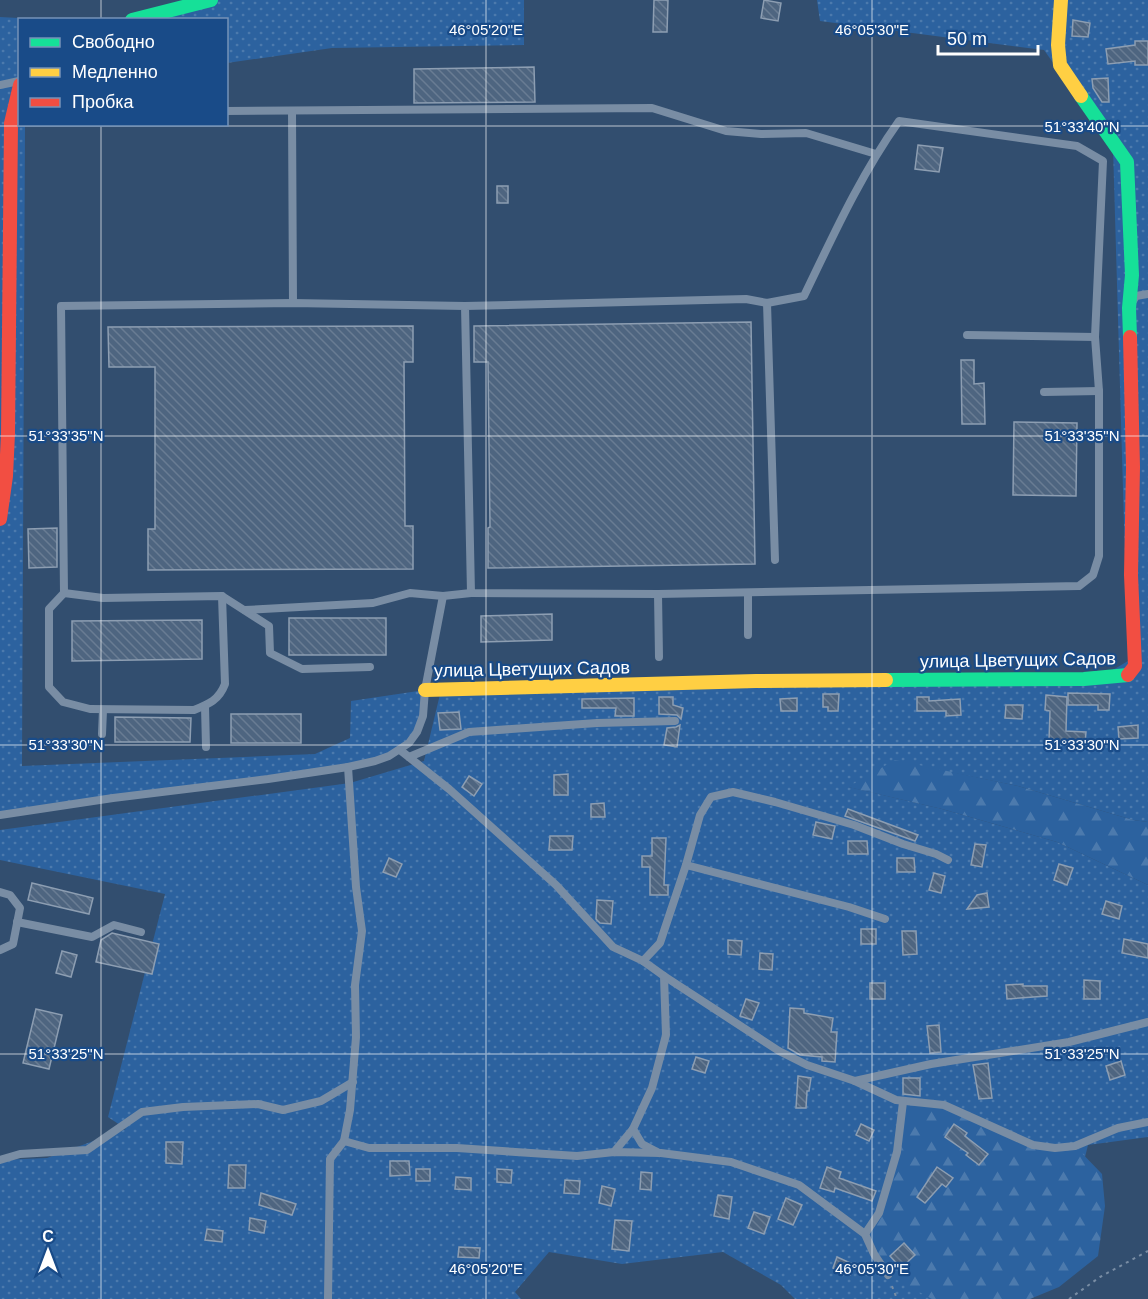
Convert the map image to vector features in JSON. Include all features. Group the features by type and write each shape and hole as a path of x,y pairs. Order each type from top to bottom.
{"street":[{"path":"140,18 211,0"},
{"name":"улица Цветущих Садов","path":"425,690 756,681 1115,678 1127,676 1135,666 1138,637 1131,575 1133,467 1128,308 1132,275 1127,162 1060,65 1058,45 1061,0"},
{"path":"0,519 6,476 8,434 5,339 11,123 18,92"}],"lane":[{"path":"0,84 18,83"},
{"path":"228,111 652,108 726,131 761,134 806,133 876,154"},
{"path":"292,111 293,303"},
{"path":"222,596 225,684 221,696 205,706 195,710 90,709 63,702 49,687 49,609 64,593 61,306 293,303 465,306 746,299 767,303 804,296 843,213 876,154 899,121 1077,146 1103,161 1095,337 1099,391 1099,556 1093,575 1078,586 658,594 471,593 443,596 410,593 373,603 245,610"},
{"path":"1128,308 1136,297 1148,294"},
{"path":"767,303 775,560"},
{"path":"465,306 471,593"},
{"path":"967,335 1095,337"},
{"path":"1044,392 1099,391"},
{"path":"64,593 103,598 222,596 269,626 270,653 302,669 370,667"},
{"path":"748,593 748,635"},
{"path":"658,594 659,657"},
{"path":"0,815 348,767 375,761 400,750 417,732 423,716 425,690 443,596"},
{"path":"205,706 206,747"},
{"path":"102,734 103,710"},
{"path":"409,757 469,732 597,723 675,721"},
{"path":"400,750 449,789 556,885 613,947 643,961 779,1051 807,1065 855,1081 896,1101 944,1105 1033,1145 1055,1148 1074,1146 1118,1128 1148,1122"},
{"path":"328,1299 330,1159 344,1141 353,1082 356,985 362,931 356,887 348,767"},
{"path":"643,961 660,943 700,815 711,797 733,792 854,825 948,860"},
{"path":"686,865 849,907 885,919"},
{"path":"0,892 10,895 20,908 13,944 0,950"},
{"path":"17,922 92,937 114,925 141,932"},
{"path":"614,1152 633,1129 651,1088 666,1035 664,976"},
{"path":"855,1081 931,1064 1069,1042 1148,1022"},
{"path":"0,1160 20,1154 87,1150 142,1112 183,1107 258,1104 283,1110 321,1101 353,1082"},
{"path":"865,1234 879,1213 897,1152 903,1102"},
{"path":"633,1129 642,1144 661,1154"},
{"path":"344,1141 369,1148 458,1148 577,1156 614,1152 661,1154 731,1162 800,1185 865,1234 874,1254 888,1275"}],"path":[{"path":"1069,1299 1100,1277 1148,1251"},
{"path":"888,1275 897,1299"}],"green space":[{"path":"211,0 524,0 524,45 332,48 228,63 228,18 140,18"},
{"path":"817,0 1148,0 1148,822 1133,820 1018,786 895,761 849,787 942,809 1057,842 1148,885 1148,1137 1088,1145 1070,1218 997,1299 795,1299 781,1285 723,1252 622,1264 549,1252 515,1292 521,1299 0,1299 0,1160 47,1158 126,1129 108,1117 165,894 0,860 0,830 350,783 424,761 442,686 1101,677 1128,661 1113,147 1044,50 820,21"},
{"path":"0,17 18,18 18,126 25,126 22,766 315,754 350,738 351,701 425,690 417,732 400,750 375,761 0,815"},
{"path":"895,760 1018,786 1133,820 1148,822 1148,885 1057,842 942,809 848,787"},
{"path":"903,1102 944,1105 1033,1145 1075,1146 1102,1174 1105,1206 1098,1256 1059,1287 1030,1299 932,1299 888,1275 865,1234 879,1213 897,1152"}],"building":[{"path":"654,0 668,0 667,32 653,32"},
{"path":"764,0 781,3 778,21 761,18"},
{"path":"1073,20 1090,23 1088,37 1072,36"},
{"path":"1135,41 1148,41 1148,65 1135,65 1135,61 1108,64 1106,49 1135,45"},
{"path":"534,67 535,102 414,103 414,69"},
{"path":"1108,78 1109,102 1102,102 1093,88 1092,79"},
{"path":"918,145 943,148 939,172 915,169"},
{"path":"497,186 508,186 508,203 497,203"},
{"path":"751,322 755,564 488,568 488,528 490,527 488,362 474,362 474,326"},
{"path":"413,326 413,362 404,362 405,526 413,526 413,569 148,570 148,529 155,529 155,367 109,367 108,327"},
{"path":"961,360 974,360 974,384 984,383 985,424 962,424"},
{"path":"1014,422 1077,423 1076,496 1013,495"},
{"path":"57,528 57,567 29,568 28,529"},
{"path":"552,614 552,640 481,642 481,616"},
{"path":"289,618 386,618 386,655 289,655"},
{"path":"202,620 202,659 72,661 72,621"},
{"path":"1068,693 1110,694 1109,710 1098,710 1098,705 1068,705"},
{"path":"823,694 839,694 838,711 828,711 828,707 823,707"},
{"path":"1046,695 1067,697 1066,731 1086,732 1085,743 1049,740 1050,711 1045,710"},
{"path":"659,697 673,697 673,705 683,708 681,719 677,715 659,714"},
{"path":"917,697 929,697 929,701 960,699 961,715 946,716 946,711 917,711"},
{"path":"634,698 634,716 615,716 616,708 582,708 582,699"},
{"path":"797,698 797,711 781,711 780,699"},
{"path":"1006,705 1023,705 1022,719 1005,718"},
{"path":"459,712 461,729 440,730 438,713"},
{"path":"231,714 301,714 301,743 231,743"},
{"path":"115,717 191,718 190,742 115,742"},
{"path":"680,725 677,747 664,745 667,728"},
{"path":"1138,725 1138,738 1119,739 1118,727"},
{"path":"568,774 568,795 554,795 554,775"},
{"path":"469,776 482,784 474,796 462,787"},
{"path":"604,803 605,817 591,817 591,804"},
{"path":"848,809 918,835 915,841 845,816"},
{"path":"816,822 835,826 832,839 813,835"},
{"path":"550,836 573,836 572,850 549,850"},
{"path":"652,838 666,838 664,885 668,885 668,895 650,895 650,867 642,867 642,856 652,856"},
{"path":"848,841 867,841 868,854 848,854"},
{"path":"975,844 986,845 982,867 971,865"},
{"path":"389,858 402,864 396,877 383,872"},
{"path":"897,858 914,858 915,872 897,872"},
{"path":"1059,864 1073,868 1067,885 1054,880"},
{"path":"934,873 945,876 941,893 929,890"},
{"path":"32,883 93,898 89,914 28,900"},
{"path":"987,893 989,907 967,909 977,895"},
{"path":"597,900 613,901 611,924 600,923 596,919"},
{"path":"1106,901 1122,906 1119,919 1102,914"},
{"path":"861,929 876,929 876,944 861,944"},
{"path":"902,931 916,931 917,954 903,955"},
{"path":"112,933 159,944 152,974 96,962 101,940"},
{"path":"1124,939 1148,944 1148,958 1122,953"},
{"path":"728,940 742,941 741,955 728,954"},
{"path":"62,951 77,955 71,977 56,973"},
{"path":"760,953 773,954 772,970 759,969"},
{"path":"1084,980 1100,981 1100,999 1084,999"},
{"path":"870,983 885,983 885,999 870,999"},
{"path":"1023,984 1023,986 1047,986 1047,996 1007,999 1006,985"},
{"path":"746,999 759,1003 752,1020 740,1016"},
{"path":"790,1008 804,1009 804,1013 833,1018 831,1032 837,1032 835,1062 822,1061 822,1057 800,1055 788,1048"},
{"path":"36,1009 62,1015 49,1069 23,1063"},
{"path":"939,1025 941,1052 930,1053 927,1026"},
{"path":"696,1057 709,1061 705,1073 692,1069"},
{"path":"1121,1061 1125,1075 1110,1080 1106,1066"},
{"path":"988,1063 992,1098 979,1099 973,1065"},
{"path":"798,1076 811,1078 809,1091 807,1091 806,1108 796,1108"},
{"path":"903,1078 920,1078 920,1096 903,1094"},
{"path":"861,1124 874,1130 869,1141 856,1135"},
{"path":"954,1124 967,1133 965,1136 988,1154 979,1165 966,1155 968,1153 945,1137"},
{"path":"166,1142 183,1142 182,1164 166,1163"},
{"path":"390,1161 409,1161 410,1175 390,1176"},
{"path":"229,1165 246,1165 245,1188 228,1188"},
{"path":"827,1167 841,1172 839,1178 876,1191 872,1201 835,1188 834,1192 820,1188"},
{"path":"937,1167 953,1178 946,1187 942,1184 925,1203 917,1197"},
{"path":"416,1169 430,1169 430,1181 416,1181"},
{"path":"497,1169 512,1170 511,1183 497,1182"},
{"path":"641,1172 652,1173 651,1190 640,1189"},
{"path":"456,1177 471,1178 471,1190 455,1189"},
{"path":"565,1180 580,1181 579,1194 564,1193"},
{"path":"602,1186 615,1189 611,1206 599,1203"},
{"path":"261,1193 296,1204 292,1215 259,1205"},
{"path":"718,1195 732,1197 729,1219 714,1216"},
{"path":"786,1198 802,1205 793,1225 778,1219"},
{"path":"754,1212 770,1217 764,1234 748,1228"},
{"path":"250,1218 266,1221 264,1233 249,1230"},
{"path":"615,1220 632,1221 629,1251 612,1249"},
{"path":"207,1229 223,1231 222,1242 205,1240"},
{"path":"904,1243 915,1255 901,1268 890,1256"},
{"path":"459,1247 480,1248 479,1258 458,1257"},
{"path":"837,1257 855,1265 850,1275 833,1268"}],"traffic: fast":[{"path":"140,18 211,0"},
{"path":"1081,96 1127,162 1132,275 1129,308 1130,337"},
{"path":"886,680 1084,679 1128,675"}],"traffic: slow":[{"path":"1061,0 1058,45 1060,65 1081,96"},
{"path":"425,690 756,681 886,680"}],"traffic: jam":[{"path":"0,519 6,476 8,434 11,123 18,93"},
{"path":"1128,675 1135,666 1131,575 1133,467 1130,337"}]}
